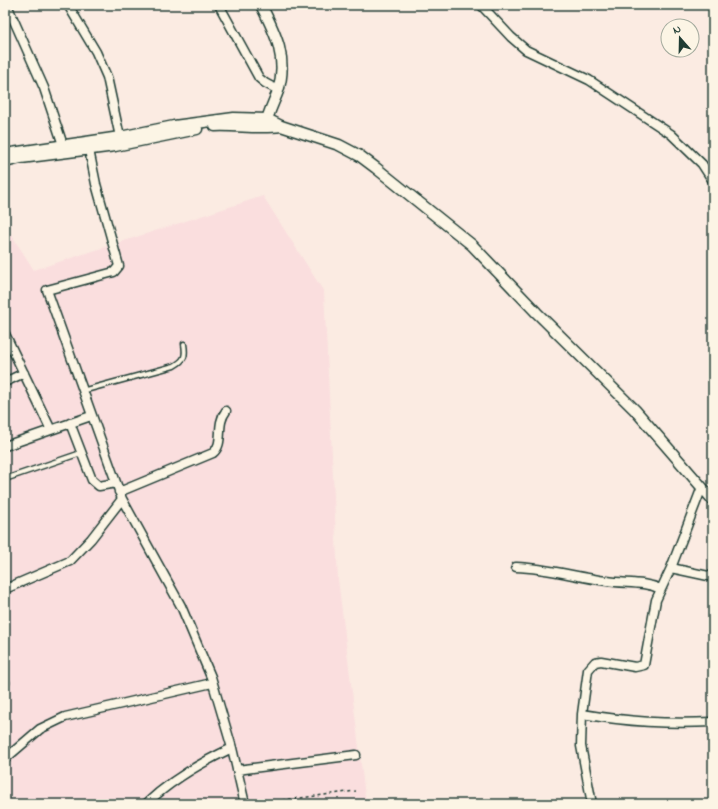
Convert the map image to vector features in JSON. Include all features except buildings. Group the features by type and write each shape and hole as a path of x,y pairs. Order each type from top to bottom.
{"street":[{"path":"8,5 44,88 64,145"},
{"path":"68,5 96,52 107,77 120,137"},
{"path":"220,5 259,78 265,84 278,90"},
{"path":"261,5 280,48 283,70 278,90 266,124"},
{"path":"481,5 511,37 526,50 589,80 671,134 702,164 713,181"},
{"path":"5,154 64,145 88,146 120,137 174,126 234,118 281,126 338,145 360,156 454,229 472,245 537,313 635,410 713,500"},
{"path":"5,162 88,146 211,127 266,124"},
{"path":"88,146 96,184 119,266 114,272 47,290 82,391 121,496 181,606 212,683 232,748 244,804"},
{"path":"5,334 51,430"},
{"path":"5,382 24,373"},
{"path":"5,589 70,561 92,539 121,496 205,458 217,450 219,444 219,425 221,418 226,411"},
{"path":"5,446 91,416"},
{"path":"70,423 92,480 95,484 99,486 116,483"},
{"path":"590,804 581,746 582,714 588,670 591,665 601,661 635,667 644,665 653,612 702,487"},
{"path":"516,568 549,569 607,581 650,584 661,589"},
{"path":"671,568 713,578"},
{"path":"5,759 40,729 65,718 212,683"},
{"path":"582,714 630,722 664,724 713,722"},
{"path":"146,804 179,777 203,761 232,748"},
{"path":"237,770 356,755"}],"lane":[{"path":"82,391 174,366 183,361 185,357 184,344"},
{"path":"5,479 82,453"}],"path":[{"path":"249,804 356,791"}],"shaded area":[{"path":"263,196 324,292 338,579 366,804 5,804 5,225 34,270"}]}
